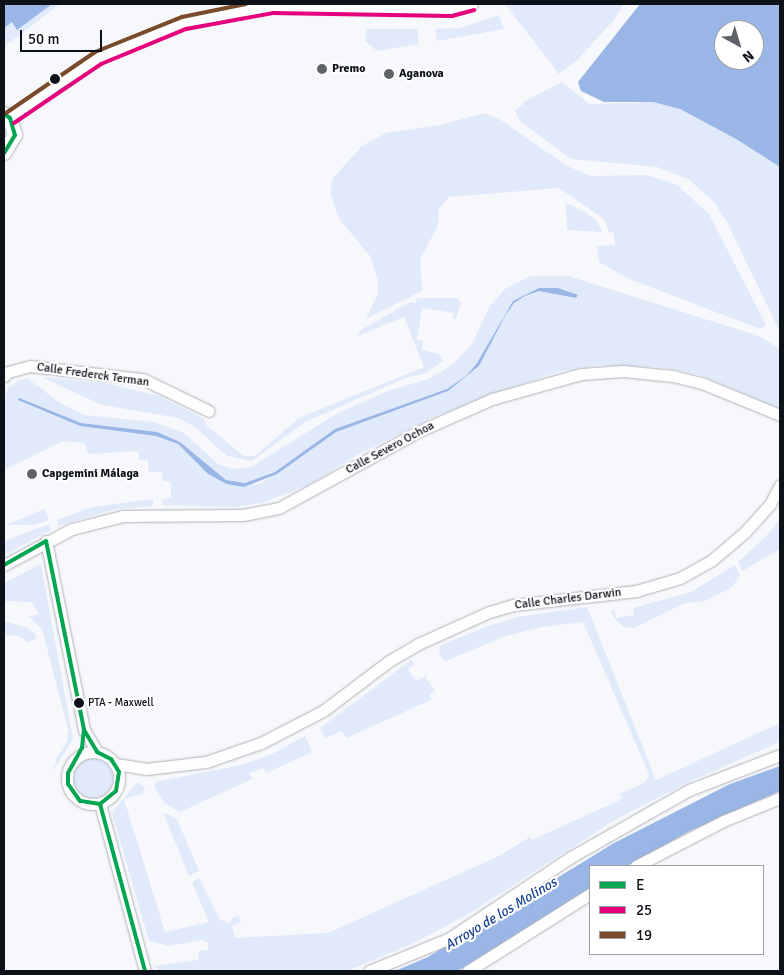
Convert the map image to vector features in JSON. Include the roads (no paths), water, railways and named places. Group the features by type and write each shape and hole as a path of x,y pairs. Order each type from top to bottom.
{"main road":[{"path":"4,153 15,135 7,116"}],"street":[{"path":"7,116 57,82 98,58 184,23 238,11 273,7 452,10 472,4"},
{"name":"Calle Frederck Terman","path":"4,376 8,372 30,366 143,380 208,411"},
{"name":"Calle Severo Ochoa","path":"4,565 46,541 72,529 123,516 243,514 279,508 417,432 492,399 581,374 623,371 673,376 704,384 780,415"},
{"name":"Calle Charles Darwin","path":"116,764 146,769 206,762 293,729 324,711 389,661 442,630 489,612 513,605 636,591 680,578 712,560 745,532 770,504 780,485"},
{"path":"46,541 84,730 97,752 116,764 119,782 109,799 100,804 80,801 70,789 68,774 79,756 84,730"},
{"path":"79,756 97,752"},
{"path":"369,971 448,939 571,857 689,790 780,755"},
{"name":"Calle Charles Darwin","path":"119,782 146,769"},
{"path":"638,865 723,821 780,798"},
{"path":"100,804 145,971"},
{"path":"468,971 589,895"}],"water":[{"path":"4,4 52,4 17,30 12,22 4,28"},
{"path":"640,4 780,4 780,167 736,139 680,109 653,102 604,102 581,91 578,82"},
{"path":"539,288 558,288 578,295 576,298 539,291 525,296 514,303 505,316 479,366 448,391 336,432 277,474 244,487 227,484 208,474 178,444 156,436 80,426 18,400 19,398 81,423 157,432 180,442 226,480 245,483 275,472 335,429 447,389 467,375 477,363 513,301"},
{"name":"Arroyo de los Molinos","path":"780,766 780,791 690,831 629,865 589,865 589,889 458,971 395,971 428,957 614,843 730,784"}],"place":[{"name":"Premo","path":"322,69"},
{"name":"Aganova","path":"389,74"},
{"name":"Capgemini Málaga","path":"32,474"},
{"name":"PTA - Maxwell","path":"79,703"}]}
